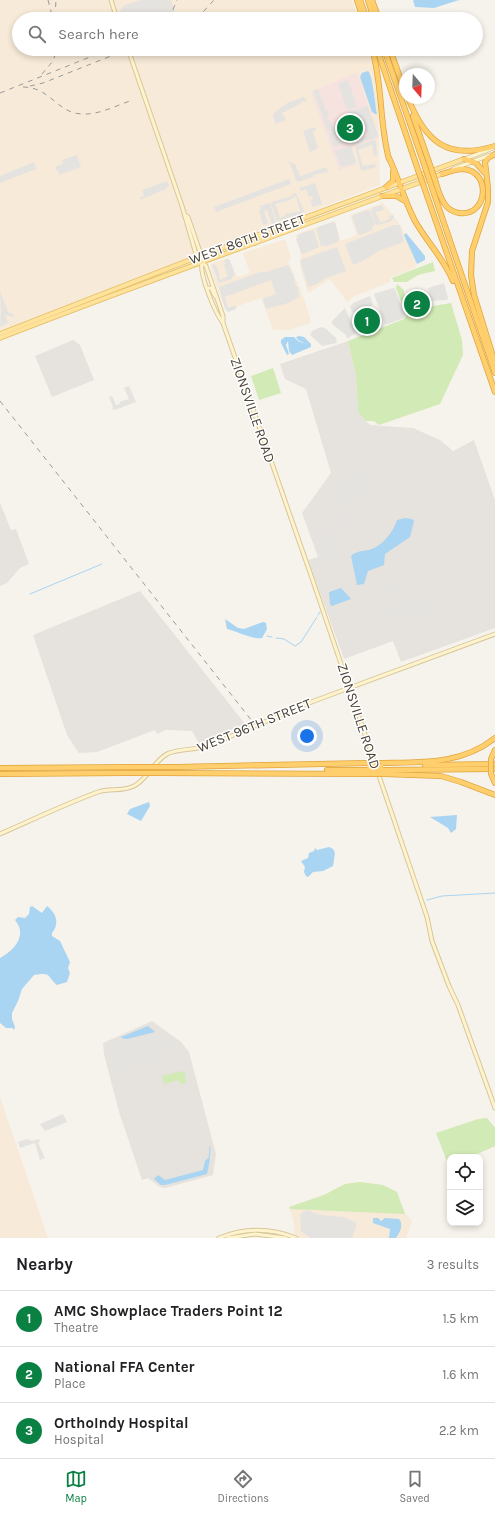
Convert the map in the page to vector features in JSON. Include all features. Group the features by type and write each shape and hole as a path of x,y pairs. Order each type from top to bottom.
{"highway":[{"path":"357,0 361,12"},
{"path":"360,0 364,12"},
{"path":"368,0 372,12"},
{"path":"372,0 376,12"},
{"path":"374,56 380,80 384,134 394,176 392,182 386,187"},
{"path":"379,56 473,332 495,392"},
{"path":"387,56 427,166 495,373"},
{"path":"393,56 399,74"},
{"path":"409,104 427,166"},
{"path":"410,104 420,125 429,136 442,144 453,149 468,151 495,147"},
{"path":"495,154 484,162 488,188 487,205 472,251 471,275 474,295 495,363"},
{"path":"389,158 406,203 420,228 449,272 473,332"},
{"path":"464,159 474,161 482,168 487,179"},
{"path":"433,184 444,204 453,211 468,212 481,202 484,194 483,185 473,172 460,169 442,174"},
{"path":"382,196 399,197 406,203"},
{"path":"382,768 451,759 475,751 495,738"},
{"path":"495,750 491,759 491,774 495,783"},
{"path":"382,768 495,764"},
{"path":"0,768 309,765 370,768 495,769"},
{"path":"0,774 300,772 370,768"},
{"path":"382,768 441,776 495,795"}],"main road":[{"path":"111,0 115,12"},
{"name":"ZIONSVILLE ROAD","path":"131,56 185,215 188,217 194,234 200,252 199,255 202,262 206,266 223,316 223,323 349,688 425,913 432,940 449,986 458,1005 495,1108"},
{"name":"WEST 86TH STREET","path":"0,334 199,255 278,228 495,147"},
{"name":"WEST 86TH STREET","path":"0,338 495,154"},
{"path":"255,243 256,239 278,228"},
{"name":"ZIONSVILLE ROAD","path":"202,262 200,268 218,317 223,323"},
{"path":"208,288 211,288 216,297"},
{"name":"WEST 96TH STREET","path":"0,834 100,792 121,790 134,786 144,778 160,759 168,753 203,748 349,688 495,634"},
{"path":"219,1238 237,1233 258,1231 272,1232 296,1238"},
{"path":"228,1238 255,1234 286,1238"}],"shaded area":[{"path":"0,0 352,0 356,12 12,12 12,56 370,56 375,74 378,107 380,185 0,331"},
{"path":"140,0 171,0 175,12 120,12 123,6"},
{"path":"153,0 167,1 136,12 130,12 132,11 131,8"},
{"path":"357,72 379,138 352,147 356,164 339,171 311,92"},
{"path":"348,80 357,107 347,110 338,84"},
{"path":"318,89 325,108 324,109 328,111 329,114 327,119 331,122 333,127 340,131 341,134 339,135 343,144 334,147 329,133 331,132 327,129 313,90"},
{"path":"304,97 307,101 301,102 300,104 282,113 281,112 286,120 275,124 273,115 276,111 289,102"},
{"path":"366,106 368,107 378,135 377,137 353,145 354,139 362,136 363,138 368,135 365,125 352,120 349,115 350,112"},
{"path":"315,127 316,130 312,133 318,147 310,152 303,131"},
{"path":"373,140 376,141 377,155 374,156 372,145 358,150 363,166 375,164 376,167 361,171 355,147"},
{"path":"351,146 356,162 354,164 341,167 335,151"},
{"path":"77,155 81,167 59,175 58,171 56,171 56,166 63,164 62,160"},
{"path":"289,161 296,165 300,174 298,174 301,176 326,167 328,172 313,175 313,177 298,182"},
{"path":"34,162 36,169 0,183 0,176"},
{"path":"289,179 291,184 216,212 214,207"},
{"path":"167,181 169,185 166,189 140,200 140,198 144,196 142,190"},
{"path":"315,183 322,204 313,207 310,200 313,199 312,196 309,197 306,189 301,191 299,188"},
{"path":"296,193 304,211 303,214 277,221 271,204 272,202 292,196 292,194","holes":["296,196 300,211 285,214 285,216 280,218 275,204 291,200"]},
{"path":"270,203 276,223 272,224 267,210 264,212 268,223 263,225 259,211 261,208 259,206"},
{"path":"383,203 401,226 417,265 415,268 390,278 390,282 353,297 347,302 330,279 308,293 300,266 301,254 296,238 297,234 335,221 341,241 357,235 350,215"},
{"path":"382,205 384,210 375,212 380,221 379,223 390,219 389,216 393,215 394,218 390,222 376,225 371,211 372,208"},
{"path":"367,210 370,211 375,225 372,226 373,230 360,235 352,217 353,215"},
{"path":"332,222 335,223 339,237 338,242 325,247 325,245 321,246 316,228"},
{"path":"394,225 400,225 404,242 379,251 363,261 353,265 345,244"},
{"path":"312,230 314,231 319,247 303,254 301,253 296,239 298,238 297,235"},
{"path":"283,240 286,241 291,258 288,261 305,301 311,323 289,330 273,330 261,298 238,306 237,308 228,312 220,297 210,266 211,264 228,258 237,277 250,273 243,253"},
{"path":"337,247 346,271 308,287 300,260"},
{"path":"224,260 230,260 235,275 232,279 219,283 212,265 214,264 218,269 220,280 228,276 224,265"},
{"path":"288,265 291,269 291,273 293,273 296,287 298,287 299,297 288,303 266,309 263,300 264,298 276,294 271,280 225,297 228,308 235,305 236,309 228,312 225,309 219,287 260,272 266,272"},
{"path":"444,283 448,298 447,300 430,301 428,288"},
{"path":"393,288 395,289 405,315 404,318 385,325 374,294"},
{"path":"0,291 8,312 13,314 14,317 5,315 8,323 0,327 1,311"},
{"path":"370,296 373,305 352,313 350,306 353,303"},
{"path":"345,308 356,333 347,339 346,335 332,324 332,321"},
{"path":"321,327 325,328 336,338 337,343 322,346 310,335 312,331"},
{"path":"73,340 80,345 94,380 52,397 35,356"},
{"path":"348,341 356,376 358,412 366,421 370,425 413,428 440,440 453,451 474,440 495,500 495,628 401,662 393,641 344,659 308,560 318,557 302,513 331,473 306,389 285,379 280,364"},
{"path":"129,386 136,402 115,410 112,409 113,407 109,397 112,396 116,405 120,404 119,402 129,399 124,388"},
{"path":"354,468 374,484 347,502 345,505 335,500 328,499 328,491 334,491 335,486 339,487 339,479 344,481 343,483 346,484"},
{"path":"0,503 11,530 16,529 29,564 20,568 7,583 0,586"},
{"path":"345,510 348,518 347,528 346,530 343,529 338,535 334,534 333,531 340,523 338,515"},
{"path":"323,527 326,529 329,543 331,542 336,556 334,557 335,562 329,564 326,562 316,532 317,529"},
{"path":"394,579 401,587 390,600 382,593"},
{"path":"140,591 245,724 199,743 192,731 166,730 157,734 155,730 97,752 79,753 67,735 33,635"},
{"path":"421,593 436,605 428,611 432,616 418,622 415,598"},
{"path":"404,594 411,596 414,622 398,619 388,613"},
{"path":"152,1021 181,1042 189,1052 216,1154 213,1175 165,1188 160,1187 148,1178 142,1180 119,1112 104,1054 103,1043"},
{"path":"158,1033 161,1034 163,1041 165,1036 174,1042 167,1052 169,1059 125,1070 115,1070 110,1050 111,1046"},
{"path":"0,1097 48,1238 0,1238"},
{"path":"63,1114 67,1122 45,1131 40,1124"},
{"path":"27,1139 32,1141 39,1139 40,1141 38,1143 45,1158 40,1160 35,1143 20,1148 18,1142"},
{"path":"360,1182 383,1185 397,1192 401,1207 412,1222 406,1238 301,1238 295,1236 293,1219 289,1207 324,1195 345,1184"},
{"path":"307,1210 320,1215 343,1217 357,1223 352,1238 310,1238 301,1231 300,1215"}],"green space":[{"path":"433,262 435,271 418,275 407,282 394,282 392,278"},
{"path":"397,284 404,290 405,308 412,315 433,306 451,303 462,340 463,355 440,404 379,425 374,421 366,421 358,412 356,376 348,341 404,319 406,315 396,288"},
{"path":"273,368 281,393 259,400 251,376"},
{"path":"182,1071 185,1073 186,1083 180,1084 179,1080 164,1084 162,1076"},
{"path":"487,1118 495,1128 495,1146 478,1154 447,1154 447,1161 436,1133 478,1119"},
{"path":"360,1182 383,1185 397,1192 405,1214 290,1209 289,1207 324,1195 345,1184"}],"water":[{"path":"413,0 459,0 434,8 415,7"},
{"path":"368,71 373,84 377,114 372,112 360,77 362,73"},
{"path":"406,233 425,256 425,260 417,264 404,235"},
{"path":"285,337 294,337 298,341 307,344 298,340 296,337 304,337 311,344 311,347 292,355 289,351 288,341 286,345 289,354 287,355 281,340"},
{"path":"405,518 412,519 414,521 410,537 385,554 384,565 368,571 364,584 357,585 351,556 357,552 369,550 378,546 390,534 397,520"},
{"path":"341,588 351,599 332,606 330,604 329,592"},
{"path":"225,619 238,628 244,629 263,622 266,623 267,629 262,638 254,638 227,629"},
{"path":"149,802 150,806 141,821 127,814 130,809"},
{"path":"457,815 456,829 451,833 448,828 430,817"},
{"path":"329,847 333,849 335,853 333,866 323,871 313,872 308,877 306,876 304,872 305,867 301,861 308,858 309,853 314,851 315,848 317,850"},
{"path":"32,906 42,913 47,906 55,915 56,926 52,936 60,941 70,962 68,968 70,973 67,982 57,985 47,974 34,975 22,989 12,1013 12,1019 15,1027 14,1030 12,1028 6,1028 0,1023 0,958 14,947 20,937 19,926 15,920 18,917 25,918 29,914 30,907"},
{"path":"148,1026 155,1032 127,1039 121,1038 121,1037"},
{"path":"208,1158 210,1159 207,1174 165,1185 161,1185 154,1179 158,1175 165,1180 203,1170 205,1161"},
{"path":"373,1218 378,1218 381,1221 385,1218 399,1219 401,1226 396,1238 389,1238 390,1229 373,1223"}],"waterway":[{"path":"30,594 102,564"},
{"path":"276,638 284,639 295,646 301,642 317,617"},
{"path":"267,636 272,637"},
{"path":"427,900 442,896 495,893"},
{"path":"209,1159 210,1147"}],"railway":[{"path":"48,0 51,12"},
{"path":"55,12 56,0"},
{"path":"172,12 177,0"},
{"path":"203,12 214,0"},
{"path":"42,74 53,61 55,56"},
{"path":"0,93 92,56"},
{"path":"30,86 43,83 111,56"},
{"path":"23,87 41,91 67,110 74,113 95,113 133,100"},
{"path":"0,401 252,721"}],"place":[{"name":"OrthoIndy Hospital","path":"350,128"},
{"name":"National FFA Center","path":"417,304"},
{"name":"AMC Showplace Traders Point 12","path":"367,321"}]}
